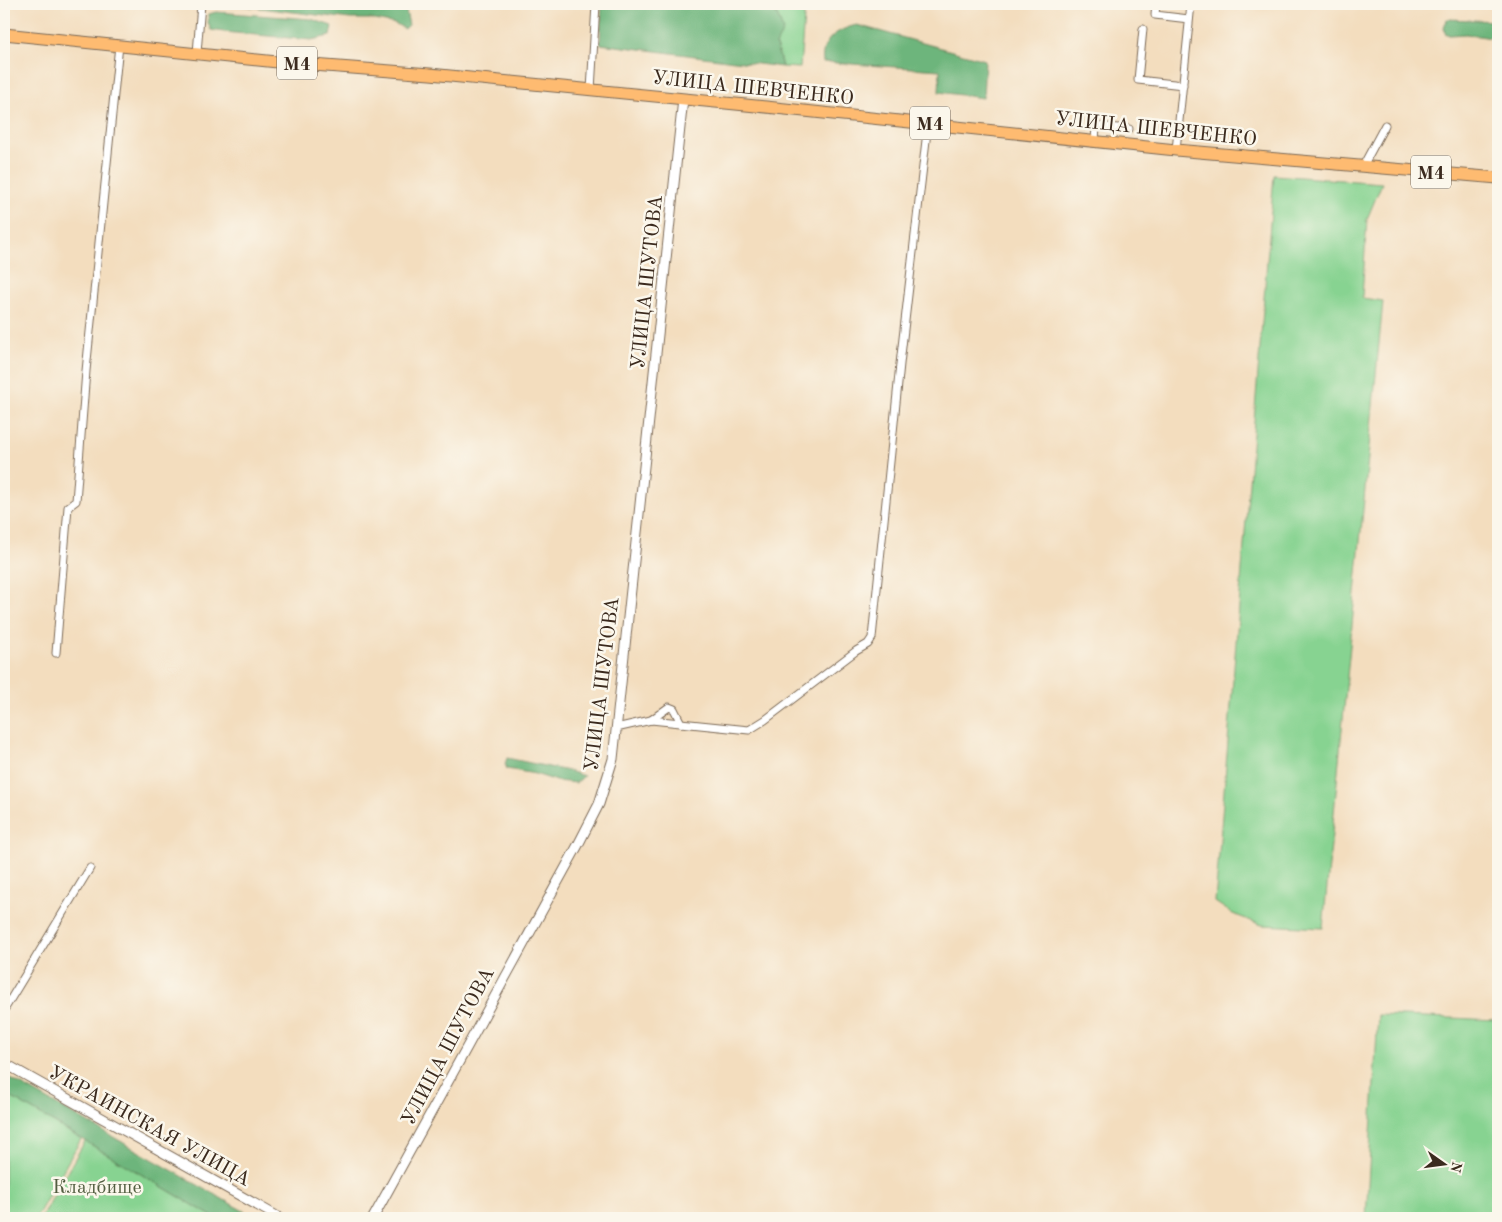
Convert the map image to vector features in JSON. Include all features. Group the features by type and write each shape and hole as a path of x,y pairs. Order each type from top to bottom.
{"highway":[{"name":"УЛИЦА ШЕВЧЕНКО","path":"4,34 287,63 390,70 928,123 1176,150 1498,178"}],"street":[{"path":"197,53 202,4"},
{"path":"591,90 596,4"},
{"path":"1156,4 1155,15 1189,19"},
{"path":"1176,150 1191,4"},
{"path":"1143,29 1138,80 1183,85"},
{"path":"56,653 68,507 76,501 86,371 119,46"},
{"name":"УЛИЦА ШУТОВА","path":"373,1218 593,817 606,785 613,759 682,99"},
{"path":"616,728 652,720 749,730 766,720 856,651 868,644 872,638 900,364 928,123"},
{"path":"1363,166 1385,125"},
{"path":"1095,141 1096,126 1129,129"},
{"path":"652,720 669,707 674,709 681,723"},
{"path":"4,1010 90,868"},
{"name":"УКРАИНСКАЯ УЛИЦА","path":"4,1063 280,1218"}],"green space":[{"path":"228,4 407,4 406,11 409,25 405,29 396,24 370,19 350,19"},
{"path":"602,4 770,4 783,30 776,45 782,67 600,44"},
{"path":"770,4 805,4 800,68 782,67 776,45 778,17"},
{"path":"216,12 311,19 332,26 330,36 311,40 224,32 211,30 208,23 209,14"},
{"path":"1447,19 1498,21 1498,39 1466,34 1449,35 1445,33 1444,27"},
{"path":"857,25 985,60 983,98 939,92 940,70 823,62 824,48 827,42 843,29"},
{"path":"1274,175 1382,183 1367,219 1362,298 1383,301 1323,928 1262,925 1233,914 1215,902"},
{"path":"507,758 584,776 576,783 557,781 535,774 507,769 505,764"},
{"path":"1378,1015 1498,1020 1498,1218 1366,1218"},
{"path":"4,1075 256,1218 215,1218 4,1093"},
{"path":"4,1093 81,1139 36,1218 4,1218"},
{"name":"Кладбище","path":"85,1141 215,1218 41,1218"}]}
